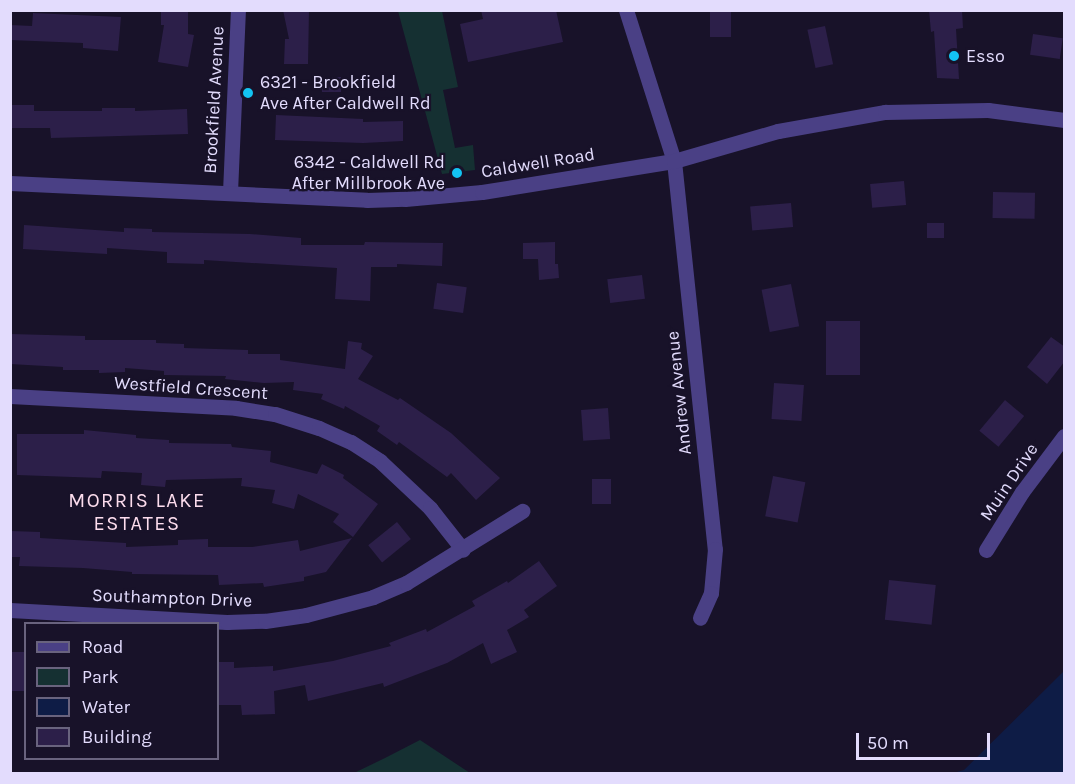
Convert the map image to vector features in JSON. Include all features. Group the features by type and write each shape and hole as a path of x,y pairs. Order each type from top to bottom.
{"street":[{"name":"Brookfield Avenue","path":"230,192 238,10"},
{"name":"Andrew Avenue","path":"626,10 674,161 715,549 711,593 700,618"},
{"name":"Caldwell Road","path":"10,183 367,200 405,199 482,192 674,161 777,131 885,112 988,110 1065,120"},
{"name":"Westfield Crescent","path":"10,396 236,408 275,414 308,424 351,442 380,461 430,508 463,550"},
{"name":"Muin Drive","path":"986,550 1022,492 1065,436"},
{"name":"Southampton Drive","path":"10,610 226,622 265,621 306,615 373,597 406,583 522,512"}],"green space":[{"path":"398,11 442,11 458,87 443,90 455,148 473,145 475,170 442,174"},
{"path":"420,740 470,773 354,773 385,758"}],"water":[{"path":"1064,671 1064,773 953,773 964,770"}],"building":[{"path":"161,10 188,10 188,34 194,35 188,67 158,62 164,25 161,25"},
{"path":"283,10 309,10 308,64 284,64 285,39 289,39"},
{"path":"481,10 556,10 563,42 468,62 460,24 483,19"},
{"path":"710,10 731,10 731,37 710,37"},
{"path":"929,10 962,10 963,28 956,29 959,79 937,78 934,31 931,32"},
{"path":"33,13 121,17 118,51 83,48 83,43 10,40 10,25 32,26"},
{"path":"825,26 833,64 816,68 807,30"},
{"path":"1033,34 1063,38 1060,59 1030,55"},
{"path":"322,77 341,77 341,92 322,92"},
{"path":"10,105 34,105 34,111 102,111 102,108 135,108 135,111 187,109 188,134 51,138 50,128 10,128"},
{"path":"276,115 363,119 363,122 403,121 403,141 363,143 275,140"},
{"path":"904,181 906,205 872,208 870,184"},
{"path":"993,192 1035,193 1035,219 993,218"},
{"path":"791,203 793,227 752,230 750,207"},
{"path":"927,223 944,223 944,238 927,238"},
{"path":"24,225 124,232 124,228 152,229 152,232 250,234 301,238 301,245 364,245 365,242 443,243 442,266 397,264 397,267 371,267 370,301 335,299 337,268 204,260 204,264 167,263 167,252 107,248 107,254 23,249"},
{"path":"555,242 555,264 558,264 559,278 539,280 538,259 523,259 523,243"},
{"path":"642,275 645,299 610,303 607,279"},
{"path":"437,283 467,287 463,313 433,309"},
{"path":"791,284 799,326 770,332 762,290"},
{"path":"826,321 860,321 860,375 826,375"},
{"path":"10,334 85,336 85,340 156,340 156,343 184,344 184,348 248,350 248,354 280,354 280,360 345,369 348,341 362,343 361,349 373,356 358,379 398,400 400,398 451,433 500,478 476,500 451,473 447,477 399,442 397,445 377,431 380,426 345,406 344,409 321,399 323,394 293,390 294,382 264,383 225,379 226,376 164,375 164,371 125,368 125,372 99,373 99,370 63,370 63,367 10,364"},
{"path":"1051,337 1065,347 1065,361 1047,384 1027,367"},
{"path":"774,383 804,385 801,421 771,419"},
{"path":"1005,400 1024,416 998,447 979,431"},
{"path":"608,408 610,439 583,441 581,410"},
{"path":"84,430 136,435 136,438 169,440 169,443 231,444 232,447 271,451 270,462 317,474 322,464 344,475 343,478 378,504 353,537 333,522 339,514 298,494 294,509 272,503 275,490 241,486 242,478 166,480 165,487 141,485 142,473 102,471 101,478 17,475 17,434 84,434"},
{"path":"773,476 805,482 798,523 765,516"},
{"path":"592,479 611,479 611,504 592,504"},
{"path":"397,522 411,539 382,562 368,545"},
{"path":"10,531 40,532 40,538 126,543 126,547 178,545 178,540 208,539 208,547 252,547 298,540 300,551 352,538 326,572 304,577 304,581 264,587 263,583 219,585 218,575 132,574 132,572 83,568 19,566 20,557 10,557"},
{"path":"539,561 557,586 524,610 529,617 507,630 517,652 491,664 483,643 447,663 384,687 383,683 308,701 305,685 274,691 275,714 242,715 241,705 219,705 219,662 234,662 234,668 273,666 273,671 333,661 391,646 389,643 426,629 427,632 475,606 472,601 507,581 508,583"},
{"path":"889,580 936,585 932,625 885,620"},
{"path":"10,652 24,652 24,691 10,691"}],"place":[{"name":"Esso","path":"954,56"},
{"name":"6321 - Brookfield Ave After Caldwell Rd","path":"248,93"},
{"name":"6342 - Caldwell Rd After Millbrook Ave","path":"457,173"}],"district":[{"name":"MORRIS LAKE ESTATES","path":"137,512"}]}
